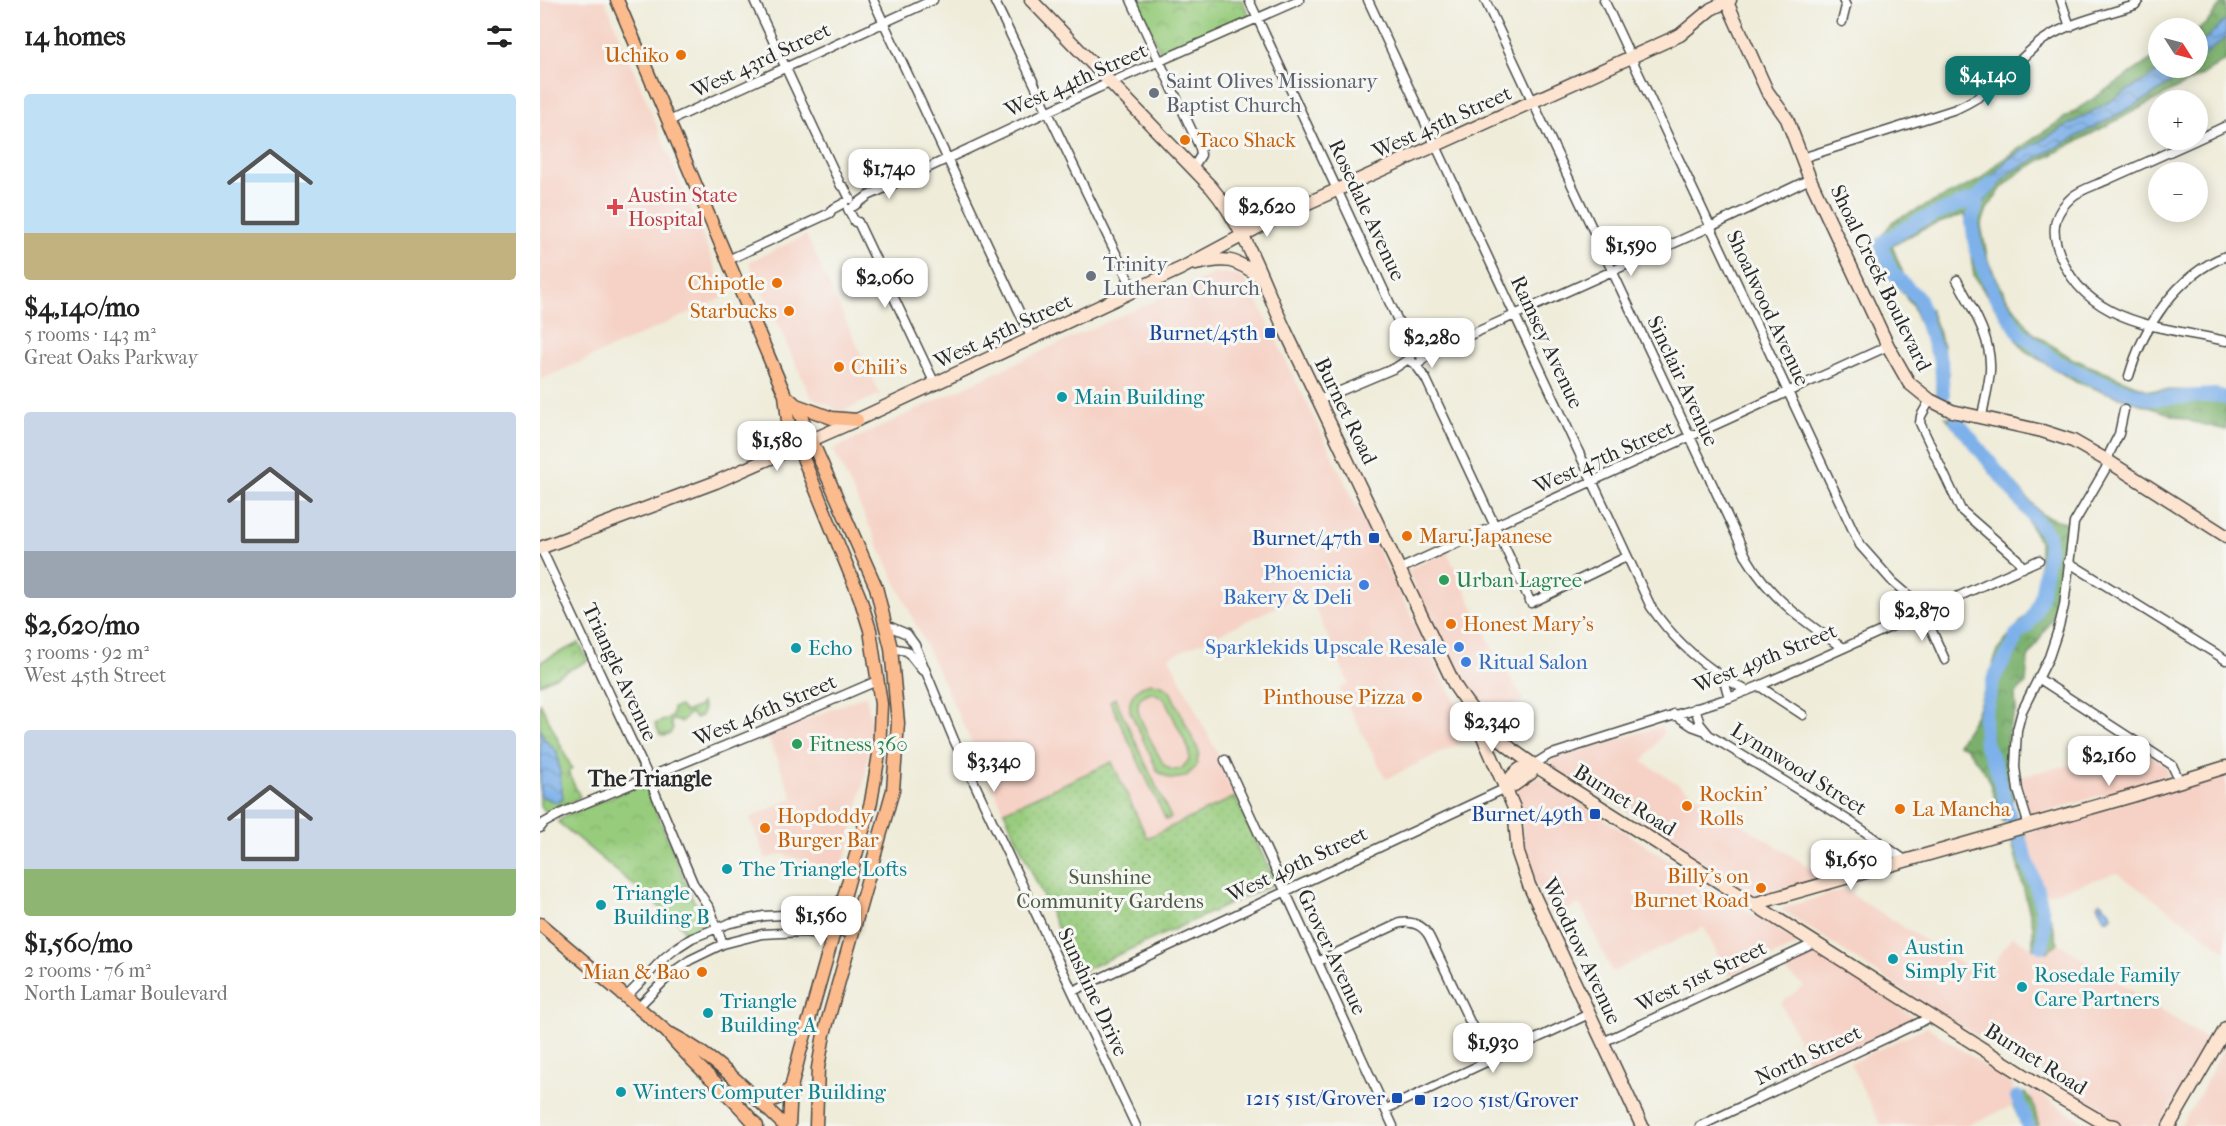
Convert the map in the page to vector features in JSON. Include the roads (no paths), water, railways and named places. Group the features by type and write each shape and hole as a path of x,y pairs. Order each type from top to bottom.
{"main road":[{"path":"617,0 785,396 788,421 850,570 870,630 881,704 878,766 864,834 819,984 791,1088 787,1126"},
{"name":"Burnet Road","path":"1031,0 1193,168 1219,197 1242,234 1260,277 1455,686 1474,715 1497,738 1533,765 1932,1017 2110,1126"},
{"name":"West 45th Street","path":"540,548 716,482 812,441 1186,266 1242,234 1680,35 1711,9 1728,0"},
{"name":"Shoal Creek Boulevard","path":"1728,0 1767,91 1787,119 1810,179 1888,346 1909,383 1930,400 1952,411 2061,437 2086,448 2226,536"},
{"path":"1186,266 1227,259 1240,263 1260,277"},
{"path":"785,396 796,405 832,418 857,420"},
{"path":"796,405 876,587 891,648 898,723 893,790 824,1034 818,1068 816,1126"},
{"path":"774,457 782,445 788,421"},
{"path":"870,630 881,642 891,648"},
{"name":"Woodrow Avenue","path":"1474,715 1514,808 1518,853 1529,885 1642,1126"},
{"name":"West 49th Street","path":"1506,788 1531,773 1533,765"},
{"path":"878,766 895,770"},
{"path":"1754,904 2226,767"},
{"path":"540,924 667,1032 757,1126"},
{"path":"819,984 817,1026 824,1034"},
{"path":"2169,1126 2226,1028"},
{"path":"667,1032 689,1043 787,1126"},
{"path":"759,1101 771,1102 783,1096 791,1088"}],"street":[{"path":"754,0 841,186 844,187 855,222 858,222 935,384"},
{"path":"873,0 1032,339"},
{"name":"West 43rd Street","path":"669,121 933,0"},
{"path":"994,0 1134,291"},
{"path":"1131,0 1200,148 1201,155 1193,168"},
{"name":"Rosedale Avenue","path":"1249,0 1407,338 1406,343 1426,374 1426,379 1531,603 1626,557"},
{"name":"West 44th Street","path":"728,260 830,213 831,210 868,196 1110,83 1299,0"},
{"name":"Ramsey Avenue","path":"1368,0 1651,608 1663,625 1692,656 1747,691"},
{"name":"Sinclair Avenue","path":"1485,0 1747,558 1760,579 1789,609 1843,648"},
{"name":"Shoalwood Avenue","path":"1604,0 1860,545 1893,582 1921,606 1945,660"},
{"path":"1842,21 1846,6 1843,0"},
{"path":"2061,0 2070,27"},
{"path":"1802,158 1956,109 1976,99 1992,87 2044,39 2070,27 2134,5 2139,0"},
{"path":"2208,134 2226,126"},
{"path":"2173,150 2074,195 2056,216 2054,237 2063,263 2083,292 2096,304 2112,313 2150,324 2226,340"},
{"path":"1319,400 1395,368 1401,369 1416,359 1710,227 1810,179"},
{"path":"2129,376 2134,358 2150,324 2190,279 2226,256"},
{"path":"1957,280 1976,315 1989,354 1990,372 1982,417"},
{"name":"West 47th Street","path":"1400,569 1888,346"},
{"path":"1930,400 1921,416 1920,423 1961,510 2017,559 2023,567"},
{"path":"2029,826 2015,767 2015,744 2022,711 2049,657 2064,606 2074,523 2106,468 2119,435 2124,410"},
{"name":"Triangle Avenue","path":"540,548 648,777 693,883 710,909 723,944"},
{"name":"West 49th Street","path":"1533,765 1549,754 1747,691 2039,560"},
{"path":"2068,562 2226,660"},
{"name":"Sunshine Drive","path":"886,625 910,637 921,659 954,741 1136,1126"},
{"name":"Sunshine Drive","path":"891,648 910,654 928,678"},
{"path":"1723,677 1729,698"},
{"path":"2038,678 2172,765 2180,782"},
{"name":"West 46th Street","path":"540,828 544,823 564,812 877,683"},
{"path":"1759,686 1803,715"},
{"name":"Lynnwood Street","path":"1695,708 1703,730"},
{"name":"Lynnwood Street","path":"1674,714 1851,822 1905,860"},
{"name":"Grover Avenue","path":"1225,760 1393,1126"},
{"name":"West 49th Street","path":"1073,991 1506,788"},
{"path":"626,997 671,952 692,938 746,919 782,914 802,915 826,919 836,929 852,934"},
{"path":"1317,962 1395,925 1405,922 1415,924 1428,933 1489,1062"},
{"path":"638,1007 674,971 706,951 723,944 762,934 802,932 822,934 836,929"},
{"name":"West 51st Street","path":"1603,1042 1815,943"},
{"path":"1386,1109 1589,1014"},
{"name":"North Street","path":"1700,1126 1932,1017"}],"water":[{"path":"2226,20 2226,37 2208,52 2208,37"},
{"path":"2148,78 2176,78 2160,90 2148,90 2148,98 2009,173 1983,203 1975,194 2008,159"},
{"path":"540,727 544,738 557,752 563,798 556,803 540,795"},
{"path":"2100,902 2111,912 2112,916 2109,919 2105,919 2097,905"}],"waterway":[{"path":"1991,184 1978,197 1972,222 1976,250 1994,294 2020,333 2056,362 2102,383 2151,399 2216,395 2226,398"},
{"path":"1943,396 1941,361 1928,330 1919,299 1892,272 1881,246 1883,242 1916,222 1978,197"},
{"path":"1956,420 2048,535 2049,550 2041,597 2034,615 2026,627 2016,635 2013,646 1994,677 1984,717 1985,744 1995,764 2010,817"},
{"path":"2020,841 2042,907 2044,921 2042,946"},
{"path":"2017,1097 2028,1126"}],"place":[{"name":"Uchiko","path":"681,55"},
{"name":"Saint Olives Missionary Baptist Church","path":"1154,93"},
{"name":"Taco Shack","path":"1185,140"},
{"name":"Austin State Hospital","path":"615,207"},
{"name":"Trinity Lutheran Church","path":"1091,276"},
{"name":"Chipotle","path":"777,283"},
{"name":"Starbucks","path":"789,311"},
{"name":"Burnet/45th","path":"1270,333"},
{"name":"Chili's","path":"839,367"},
{"name":"Main Building","path":"1062,397"},
{"name":"Maru Japanese","path":"1407,536"},
{"name":"Burnet/47th","path":"1374,538"},
{"name":"Urban Lagree","path":"1444,580"},
{"name":"Phoenicia Bakery & Deli","path":"1364,585"},
{"name":"Honest Mary's","path":"1451,624"},
{"name":"Sparklekids Upscale Resale","path":"1459,647"},
{"name":"Echo","path":"796,648"},
{"name":"Ritual Salon","path":"1466,662"},
{"name":"Pinthouse Pizza","path":"1417,697"},
{"name":"Fitness 360","path":"797,744"},
{"name":"Rockin' Rolls","path":"1687,806"},
{"name":"La Mancha","path":"1900,809"},
{"name":"Burnet/49th","path":"1595,814"},
{"name":"Hopdoddy Burger Bar","path":"765,828"},
{"name":"The Triangle Lofts","path":"727,869"},
{"name":"Billy's on Burnet Road","path":"1761,888"},
{"name":"Triangle Building B","path":"601,905"},
{"name":"Austin Simply Fit","path":"1893,959"},
{"name":"Mian & Bao","path":"702,972"},
{"name":"Rosedale Family Care Partners","path":"2022,987"},
{"name":"Triangle Building A","path":"708,1013"},
{"name":"Winters Computer Building","path":"621,1092"},
{"name":"1215 51st/Grover","path":"1397,1098"},
{"name":"1200 51st/Grover","path":"1420,1100"}],"district":[{"name":"The Triangle","path":"650,779"}],"park label":[{"name":"Sunshine Community Gardens","path":"1110,889"}]}
